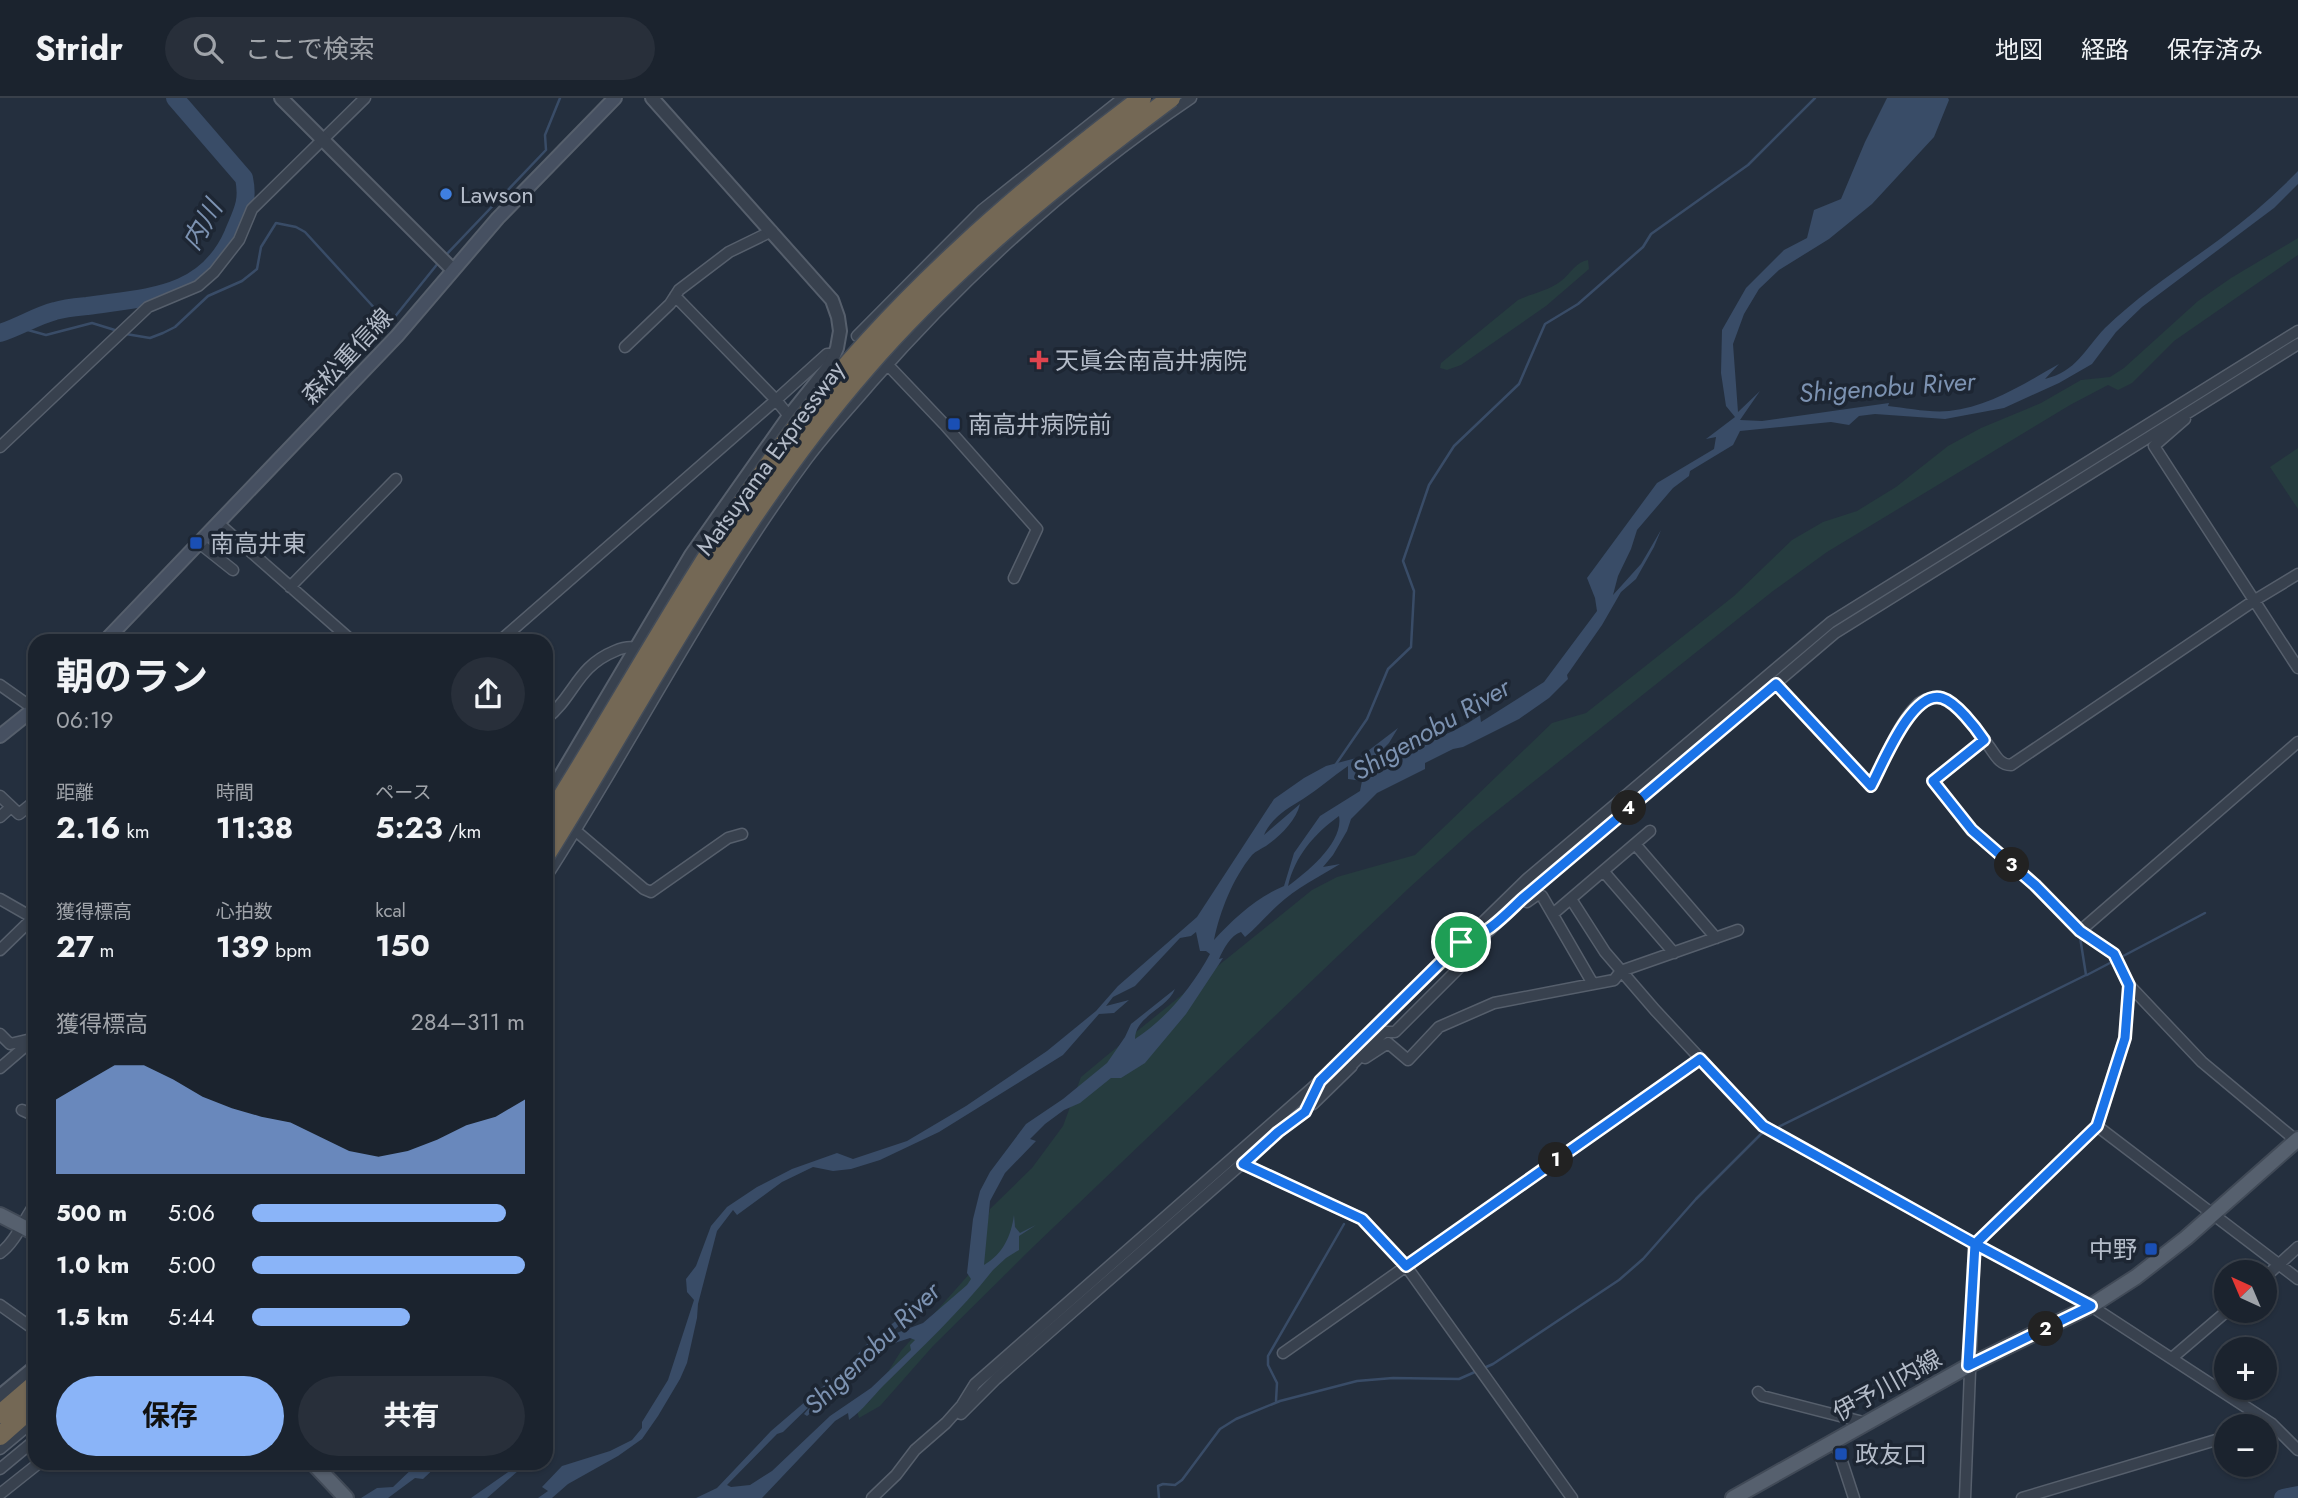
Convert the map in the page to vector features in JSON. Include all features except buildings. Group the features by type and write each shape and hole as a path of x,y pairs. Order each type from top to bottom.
{"highway":[{"name":"Matsuyama Expressway","path":"553,810 692,580 747,495 819,399 854,357 913,295 992,219 1082,143 1142,98"},
{"name":"Matsuyama Expressway","path":"553,843 747,525 814,431 849,388 925,305 1005,231 1093,157 1171,98"},
{"path":"0,1413 28,1390"},
{"path":"0,1436 28,1411"}],"main road":[{"name":"森松重信線","path":"112,634 397,335 498,218 615,98"},
{"path":"2,730 28,713"},
{"name":"伊予川内線","path":"1733,1498 1968,1366 2091,1306 2136,1277 2297,1140"},
{"path":"0,1215 28,1229"},
{"path":"320,1470 346,1498"}],"street":[{"path":"281,98 453,270"},
{"path":"0,447 149,307 198,286 214,272 239,240 252,209 365,98"},
{"path":"553,788 691,555 789,415 823,374 834,354 840,331 832,300 652,98"},
{"path":"857,335 982,210 1123,98"},
{"path":"553,866 733,568 808,459 888,364 947,300 1016,235 1144,130 1191,98"},
{"path":"625,347 679,290 729,252 772,231"},
{"path":"675,296 789,415"},
{"path":"840,331 857,335 888,364 1037,529 1014,578"},
{"path":"872,1498 897,1475 915,1450 946,1423 975,1384 1320,1081 1527,879 1831,622 2298,331"},
{"path":"946,1423 960,1415 996,1379 1278,1132 1305,1112 1384,1032 1395,1032 1468,959 1469,950 1522,899 1835,634 2298,344"},
{"path":"508,634 827,354 834,354"},
{"path":"2243,366 2154,446 2298,668"},
{"path":"290,586 396,479"},
{"path":"218,523 344,634"},
{"path":"199,543 233,570"},
{"path":"1776,684 1871,786 1910,716 1918,704 1925,700 1941,698 1952,704 2001,762 2011,765 2255,600 2298,574"},
{"path":"553,711 593,662 624,648 636,648"},
{"path":"0,685 28,704"},
{"path":"1984,740 1933,781 1972,830 2035,885 2080,931 2114,954 2129,985 2202,1062 2297,1140"},
{"path":"2080,931 2298,742"},
{"path":"0,796 19,814 28,807"},
{"path":"0,817 11,807"},
{"path":"576,831 643,889 651,892 728,838 742,834"},
{"path":"1554,913 1650,831"},
{"path":"1635,844 1716,938"},
{"path":"1604,872 1674,953"},
{"path":"1461,942 1495,926 1537,895 1542,895 1593,984"},
{"path":"0,899 28,915"},
{"path":"1571,899 1605,952 1763,1126 2091,1306 2172,1358 2251,1414"},
{"path":"0,950 28,924"},
{"path":"1347,1070 1388,1043 1408,1060 1439,1027 1494,1003 1614,980 1622,971 1738,930"},
{"path":"1965,1498 1968,1366 1975,1244 2097,1126 2125,1038 2129,985"},
{"path":"0,1034 10,1044 28,1040"},
{"path":"0,1068 28,1045"},
{"path":"1283,1353 1700,1059"},
{"path":"1305,1112 1320,1081"},
{"path":"22,1110 28,1113"},
{"path":"2097,1126 2298,1279"},
{"path":"1243,1164 1362,1219 1406,1266 1572,1498"},
{"path":"0,1253 10,1246 28,1214"},
{"path":"2279,1265 2298,1247"},
{"path":"0,1305 28,1325"},
{"path":"2172,1358 2214,1322"},
{"path":"0,1396 28,1373"},
{"path":"1758,1392 1762,1396 1867,1423"},
{"path":"0,1449 28,1426"},
{"path":"2277,1433 2298,1450"},
{"path":"1835,1440 1854,1498"},
{"path":"2022,1498 2214,1441"},
{"path":"0,1469 28,1446"},
{"path":"0,1494 30,1470"}],"green space":[{"path":"2298,238 2298,255 2174,341 2132,383 2118,390 2108,385 2070,405 1827,552 1773,591 1473,830 1034,1246 933,1346 880,1406 859,1418 857,1411 869,1402 901,1351 971,1272 990,1209 1032,1168 1063,1126 1081,1077 1105,1057 1312,890 1337,877 1415,855 1552,723 1586,713 1734,596 1792,540 1823,522 1857,511 1896,487 1948,446 1981,428 2041,403 2081,380 2110,377 2124,368 2198,301"},
{"path":"1588,260 1589,269 1546,306 1461,365 1447,370 1440,368 1441,363 1518,300 1546,290 1577,265"},
{"path":"2298,448 2298,509 2270,467"}],"water":[{"name":"Shigenobu River","path":"1887,98 1948,98 1934,137 1872,204 1829,239 1779,270 1759,289 1744,314 1733,344 1738,412 1760,391 1740,420 1762,421 1889,403 1888,406 1926,411 1964,409 2020,386 2059,364 2045,379 2056,375 2073,365 2105,328 2132,304 2241,223 2298,171 2298,184 2274,208 2142,307 2116,332 2092,364 2059,383 2004,408 1945,419 1875,414 1859,416 1849,425 1831,422 1740,431 1733,445 1690,471 1689,476 1673,488 1637,530 1613,595 1641,564 1661,530 1636,579 1621,592 1567,675 1568,679 1549,698 1519,719 1425,763 1425,769 1377,793 1351,819 1333,855 1323,867 1340,864 1285,899 1245,937 1241,932 1231,939 1219,959 1223,958 1186,1014 1145,1063 1121,1078 1111,1078 1080,1103 1064,1110 1045,1124 1030,1139 1036,1141 1005,1173 990,1201 984,1265 996,1256 1005,1244 1014,1215 1015,1227 1020,1233 1036,1225 1019,1236 1019,1250 993,1270 954,1315 859,1412 849,1420 848,1413 835,1421 762,1498 696,1498 717,1488 771,1431 903,1315 934,1295 886,1337 923,1323 967,1285 971,1279 967,1273 973,1219 980,1191 990,1172 1026,1124 1063,1099 1107,1063 1131,1024 1175,989 1165,1002 1140,1024 1135,1039 1178,1001 1210,954 1200,951 1196,932 1180,938 1135,986 1113,997 1106,1006 1129,1000 1114,1013 1099,1014 1063,1055 939,1132 880,1160 851,1169 833,1171 813,1167 782,1182 737,1215 733,1210 717,1231 698,1304 687,1363 658,1416 642,1439 618,1456 568,1484 552,1498 538,1498 548,1491 542,1487 562,1466 610,1451 632,1440 642,1428 642,1422 668,1380 694,1300 687,1292 686,1279 696,1266 711,1226 727,1207 757,1187 792,1169 837,1153 853,1159 907,1141 966,1106 1047,1051 1096,1011 1118,986 1197,917 1274,799 1304,778 1326,766 1360,757 1398,728 1379,753 1444,735 1480,715 1481,722 1544,682 1597,611 1587,578 1657,483 1714,449 1716,437 1706,439 1735,417 1726,406 1721,373 1722,330 1746,288 1784,250 1807,238 1814,210 1841,199","holes":["1348,766 1348,779 1362,781 1360,791 1320,816 1294,853 1284,886 1246,909 1214,940 1224,906 1239,874 1252,855 1287,828 1300,804 1264,835 1271,823","1339,816 1339,826 1330,846 1314,865 1288,886 1295,865 1307,846","910,1338 915,1340 910,1345 911,1350 871,1388 830,1416 772,1471 750,1485 727,1485 777,1434 783,1432 815,1401 804,1414 807,1416 845,1385 846,1379 870,1351"]},
{"path":"411,1470 433,1470 423,1479 415,1478 388,1498 361,1498 377,1488 393,1487"},
{"path":"511,1470 519,1470 487,1498 471,1498"}],"waterway":[{"name":"内川","path":"0,333 59,310 172,291 207,271 221,255 244,207 244,178 175,98"},
{"path":"444,257 546,150 545,135 560,98"},
{"name":"Shigenobu River","path":"1334,767 1367,719 1388,669 1411,647 1414,591 1403,561 1429,485 1454,446 1519,384 1545,324 1578,304 1643,247 1651,234 1748,165 1815,98"},
{"path":"126,334 150,338 163,333 175,327 208,296 242,281 257,269 261,247 276,223 296,227 305,232 389,324 439,262"},
{"path":"17,327 46,335 92,323 118,331"},
{"path":"2087,975 2205,913"},
{"path":"1774,1129 2086,975 2082,936"},
{"path":"1159,1498 1158,1486 1175,1485 1182,1480 1220,1429 1236,1419 1280,1401 1357,1381 1393,1378 1459,1379 1493,1364 1619,1280 1643,1259 1696,1199 1761,1134 1768,1131"},
{"path":"1276,1401 1277,1383 1268,1365 1268,1356 1344,1224"},
{"name":"内川","path":"2283,1498 2298,1495"}],"place":[{"name":"Lawson","path":"446,194"},
{"name":"天眞会南高井病院","path":"1039,360"},
{"name":"南高井病院前","path":"954,424"},
{"name":"南高井東","path":"196,543"},
{"name":"中野","path":"2151,1249"},
{"name":"政友口","path":"1841,1454"}],"route":[{"path":"1461,942 1320,1081 1305,1112 1243,1164 1362,1219 1406,1266 1700,1059 1763,1126 1975,1244 2091,1306 1968,1366 1975,1244 2097,1126 2125,1038 2129,985 2114,954 2080,931 2035,885 1972,830 1933,781 1984,740 1952,704 1941,698 1925,700 1918,704 1871,786 1776,684 1522,899 1495,926 1461,942"}]}
